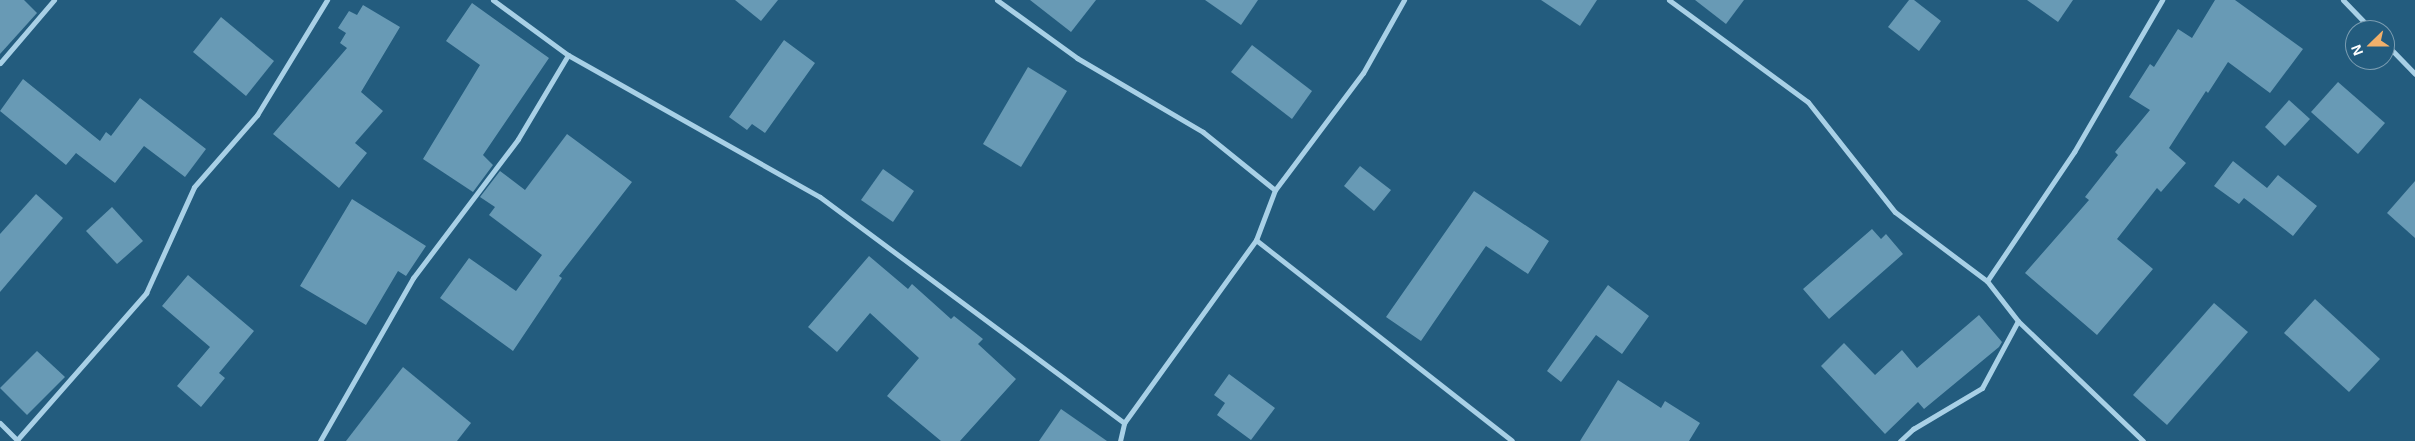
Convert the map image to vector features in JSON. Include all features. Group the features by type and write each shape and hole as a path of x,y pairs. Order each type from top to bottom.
{"street":[{"path":"0,63 54,0"},
{"path":"0,423 18,440 146,293 194,187 257,115 328,0"},
{"path":"493,0 568,55 820,197 1124,423"},
{"path":"997,0 1076,58 1203,132 1275,190"},
{"path":"1120,441 1124,423 1256,240 1275,190 1363,73 1404,0"},
{"path":"1669,0 1808,102 1895,212 1987,281 2018,321 2143,441"},
{"path":"1987,281 2074,152 2162,0"},
{"path":"2342,0 2362,20"},
{"path":"2395,53 2415,74"},
{"path":"320,441 412,278 518,139 568,55"},
{"path":"1256,240 1512,441"},
{"path":"1900,441 1913,429 1982,388 2018,321"}],"building":[{"path":"0,0 24,0 37,13 0,54"},
{"path":"735,0 778,0 761,21"},
{"path":"1030,0 1096,0 1071,32"},
{"path":"1205,0 1258,0 1241,25"},
{"path":"1541,0 1597,0 1580,26"},
{"path":"1695,0 1744,0 1726,24"},
{"path":"1909,0 1914,0 1941,21 1919,51 1888,27"},
{"path":"2027,0 2073,0 2058,22"},
{"path":"2215,0 2235,0 2303,49 2270,93 2228,62 2208,93 2206,91 2169,148 2186,163 2161,192 2157,188 2117,239 2153,269 2097,335 2025,273 2089,200 2085,197 2118,155 2115,152 2150,110 2129,97 2150,64 2154,67 2178,29 2192,38"},
{"path":"472,3 549,58 483,155 493,165 473,192 423,159 480,65 446,41"},
{"path":"363,5 400,27 361,92 383,111 355,143 367,153 339,188 273,134 347,48 340,43 346,33 338,28 349,11 357,15"},
{"path":"221,17 274,61 246,96 193,52"},
{"path":"784,40 815,63 765,133 752,124 747,130 729,117"},
{"path":"1252,45 1312,91 1292,119 1231,72"},
{"path":"1028,67 1067,91 1021,167 983,144"},
{"path":"23,79 100,141 106,132 111,136 140,98 206,149 185,177 144,146 115,183 76,153 66,165 0,111"},
{"path":"2338,82 2385,123 2358,154 2311,112"},
{"path":"2289,100 2310,119 2285,146 2265,127"},
{"path":"567,134 632,182 559,276 562,278 513,351 440,298 469,258 516,291 542,255 489,215 495,207 480,197 500,171 525,190"},
{"path":"2233,161 2267,188 2278,175 2317,206 2293,236 2244,198 2239,204 2214,186"},
{"path":"1360,166 1391,190 1374,211 1344,186"},
{"path":"883,169 914,191 893,222 861,200"},
{"path":"2415,181 2415,238 2387,213"},
{"path":"1474,191 1549,241 1528,274 1486,246 1421,341 1386,317"},
{"path":"36,194 63,218 0,292 0,234"},
{"path":"352,199 426,246 406,276 398,271 366,325 300,286"},
{"path":"112,207 143,241 117,264 86,231"},
{"path":"1872,229 1881,239 1886,234 1903,254 1829,319 1803,289"},
{"path":"869,256 908,289 912,284 951,319 954,316 983,339 978,344 1016,379 960,441 941,441 887,396 919,358 870,313 837,352 808,327"},
{"path":"188,275 254,331 219,373 225,378 201,407 177,386 210,347 162,306"},
{"path":"1608,285 1649,316 1622,354 1596,335 1561,382 1547,371"},
{"path":"2315,299 2380,359 2349,392 2284,333"},
{"path":"2214,303 2248,332 2167,425 2133,395"},
{"path":"1979,315 2002,342 1999,347 1924,409 1918,402 1885,434 1821,366 1844,343 1875,375 1902,350 1917,368"},
{"path":"37,351 65,377 27,415 0,388"},
{"path":"403,367 471,423 457,441 346,441"},
{"path":"1229,374 1275,408 1251,440 1217,415 1225,403 1214,395"},
{"path":"1618,380 1661,408 1665,401 1700,423 1689,441 1580,441"},
{"path":"1061,409 1107,441 1039,441"}]}
